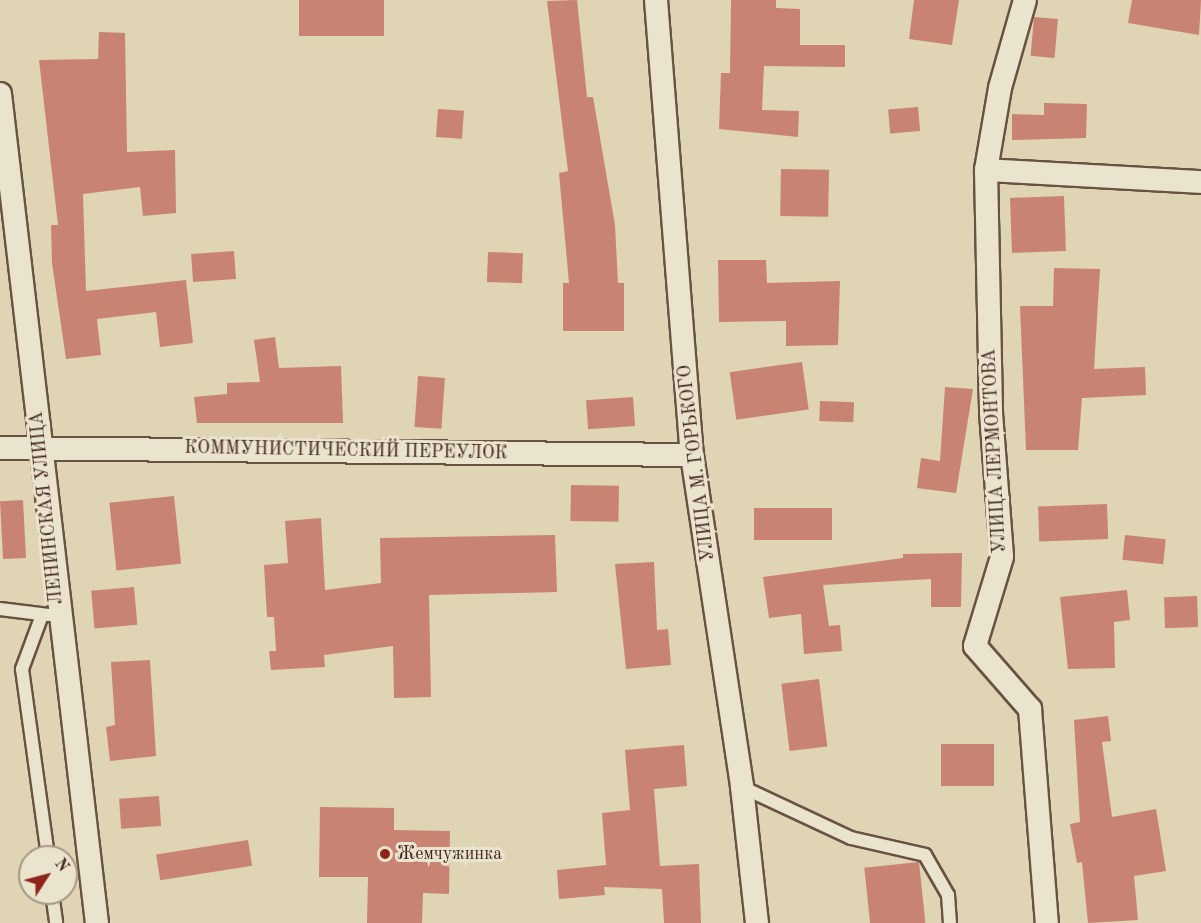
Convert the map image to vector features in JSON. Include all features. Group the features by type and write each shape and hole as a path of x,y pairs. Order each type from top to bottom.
{"street":[{"name":"УЛИЦА М. ГОРЬКОГО","path":"656,0 692,455 742,787 757,923"},
{"name":"УЛИЦА ЛЕРМОНТОВА","path":"1025,0 1000,88 986,170 991,413 1002,557 975,646 1030,709 1047,923"},
{"name":"ЛЕНИНСКАЯ УЛИЦА","path":"0,94 40,448 50,614 97,923"},
{"path":"986,170 1201,182"},
{"name":"КОММУНИСТИЧЕСКИЙ ПЕРЕУЛОК","path":"0,448 692,455"}],"lane":[{"path":"0,609 50,614 22,669 46,845"},
{"path":"742,787 851,838 925,855 948,895 950,923"},
{"path":"54,905 56,923"}],"building":[{"path":"299,0 384,0 384,36 299,36"},
{"path":"577,0 587,97 593,97 615,225 618,283 624,283 624,331 563,331 563,283 569,283 559,173 568,171 547,1"},
{"path":"731,0 776,0 776,8 800,9 800,45 845,45 845,67 764,66 762,110 799,111 798,137 719,129 721,73 730,73"},
{"path":"914,0 959,0 952,45 909,39"},
{"path":"1132,0 1201,0 1199,35 1128,23"},
{"path":"1034,17 1058,19 1055,58 1031,56"},
{"path":"99,32 125,33 127,152 175,150 176,213 143,216 140,187 83,194 86,291 186,280 193,343 160,347 156,312 97,319 101,355 66,359 52,263 51,225 58,225 39,60 98,59"},
{"path":"1044,103 1087,104 1086,138 1012,140 1012,114 1044,115"},
{"path":"918,107 920,131 890,134 888,110"},
{"path":"438,109 464,111 462,139 436,137"},
{"path":"781,169 829,170 828,217 780,216"},
{"path":"1064,196 1066,251 1012,253 1010,198"},
{"path":"234,251 236,279 193,282 191,254"},
{"path":"488,252 523,253 522,283 487,282"},
{"path":"718,260 766,260 767,283 840,281 838,345 786,346 786,321 719,322"},
{"path":"1054,268 1100,269 1094,369 1145,367 1146,395 1082,398 1078,450 1026,450 1020,306 1053,306"},
{"path":"275,337 279,368 341,366 343,423 197,423 194,397 227,394 227,383 260,382 254,340"},
{"path":"802,362 809,410 736,420 730,372"},
{"path":"418,376 445,378 441,429 414,427"},
{"path":"945,387 973,389 956,493 917,488 921,458 940,461"},
{"path":"633,397 635,426 588,429 586,400"},
{"path":"820,401 854,402 853,422 819,421"},
{"path":"571,485 619,486 618,522 570,521"},
{"path":"174,496 181,564 116,570 109,503"},
{"path":"23,500 26,558 3,559 0,501"},
{"path":"1107,504 1108,539 1039,541 1038,506"},
{"path":"754,508 832,508 832,540 754,540"},
{"path":"321,518 325,590 381,583 380,538 555,535 557,592 429,595 431,697 394,698 393,646 324,655 325,667 271,670 269,651 276,651 274,617 267,617 264,565 288,563 285,521"},
{"path":"1125,535 1166,539 1163,564 1122,560"},
{"path":"962,553 961,607 931,607 931,579 823,585 829,626 840,625 842,651 804,654 801,614 769,618 763,577 903,558 903,554"},
{"path":"654,562 657,630 668,629 671,665 626,669 615,564"},
{"path":"134,587 137,625 94,629 91,591"},
{"path":"1127,590 1130,620 1114,622 1115,668 1068,669 1060,597"},
{"path":"1197,596 1198,627 1165,628 1164,597"},
{"path":"150,660 156,756 110,761 106,727 115,725 111,662"},
{"path":"819,679 827,746 790,751 781,684"},
{"path":"1108,716 1111,741 1102,742 1112,817 1156,809 1166,871 1134,876 1138,920 1088,923 1082,862 1077,863 1070,824 1080,822 1074,720"},
{"path":"941,744 994,744 994,786 941,786"},
{"path":"684,745 687,786 654,789 660,866 699,864 701,923 664,923 662,889 604,887 605,895 559,899 557,870 606,865 602,813 630,810 625,750"},
{"path":"159,796 161,826 121,829 119,799"},
{"name":"Жемчужинка","path":"320,807 394,808 394,830 450,831 449,894 423,893 422,923 367,923 368,877 319,877"},
{"path":"248,840 252,866 160,880 156,855"},
{"path":"919,862 925,923 870,923 864,868"}],"place":[{"name":"Жемчужинка","path":"385,854"}]}
